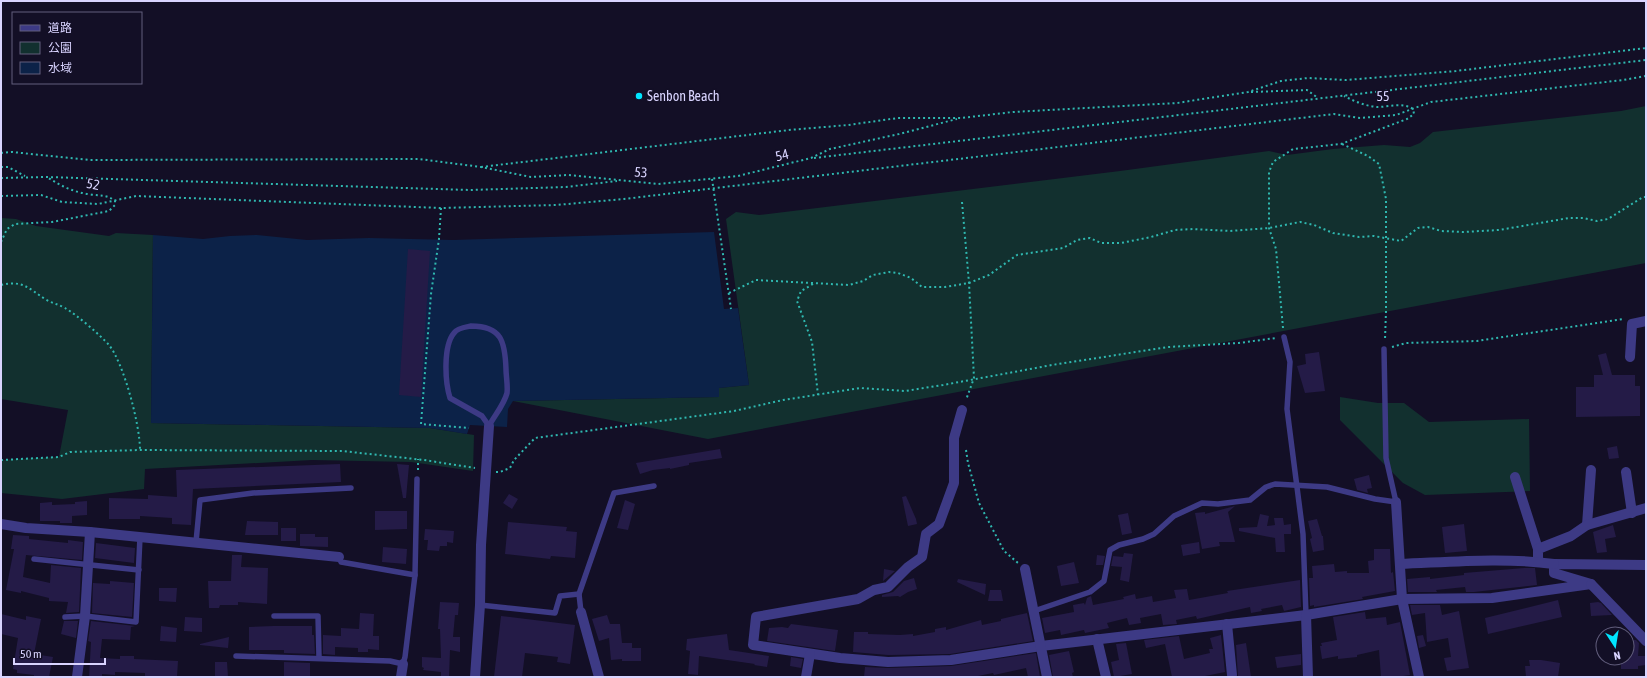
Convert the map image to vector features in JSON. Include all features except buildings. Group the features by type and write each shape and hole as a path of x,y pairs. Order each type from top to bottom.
{"street":[{"path":"1630,357 1632,324 1646,322"},
{"path":"962,410 954,438 954,483 939,524 926,534 922,557 908,567 888,587 874,590 858,599 756,617 753,646 810,654 888,662 951,660 1041,646 1306,615 1402,598 1492,598 1592,584"},
{"path":"475,677 480,605 481,545 489,426"},
{"path":"1587,525 1591,470"},
{"path":"1626,472 1632,513"},
{"path":"1515,477 1538,549 1538,562"},
{"path":"1396,502 1402,598 1419,677"},
{"path":"1538,549 1571,536 1587,525 1646,508"},
{"path":"1,524 26,528 90,532 339,557"},
{"path":"77,677 86,616 90,532"},
{"path":"1400,564 1505,560 1554,564 1646,565"},
{"path":"1554,564 1554,573 1592,584 1646,641"},
{"path":"1025,568 1047,677"},
{"path":"581,612 599,677"},
{"path":"1306,615 1308,677"},
{"path":"1227,624 1232,675"},
{"path":"1097,639 1106,677"},
{"path":"806,677 810,654"},
{"path":"401,677 403,664"}],"lane":[{"path":"471,326 488,328 496,332 502,339 505,348 507,393 489,426 482,416 450,398 447,387 447,350 454,332 460,328 471,326"},
{"path":"1284,337 1290,362 1287,409 1303,534 1306,615"},
{"path":"1034,611 1090,592 1104,581 1110,550 1154,534 1174,516 1202,503 1218,504 1250,500 1266,487 1275,484 1297,484 1327,487 1375,499 1396,502 1386,458 1384,349"},
{"path":"236,656 319,657 390,661 403,664 406,657 415,575 417,479"},
{"path":"581,612 579,594 614,493 654,486"},
{"path":"196,542 200,500 253,493 351,488"},
{"path":"65,617 86,616 136,622 140,537"},
{"path":"339,557 341,562 415,575"},
{"path":"34,559 139,570"},
{"path":"480,605 555,613 560,596 579,594"},
{"path":"274,616 318,616 319,657"}],"path":[{"path":"1248,92 1281,81 1308,78 1346,80 1448,71 1646,48"},
{"path":"811,158 1646,60"},
{"path":"1,196 41,195 62,202 98,204 136,196 441,208 556,205 713,188 1334,114 1360,118 1396,115 1431,102 1623,80 1646,76"},
{"path":"1,153 12,152 90,160 419,159 481,167 898,118 961,118 1013,112 1177,103 1248,92 1307,90 1318,99"},
{"name":"55","path":"1341,144 1407,119 1414,114 1413,109 1408,105 1376,107 1364,105 1344,96"},
{"name":"54","path":"712,179 738,176 811,158 830,149 899,134 961,118"},
{"path":"495,472 500,472 510,468 514,460 535,438 734,411 860,388 905,391 974,378 1168,347 1239,343 1284,337 1276,250 1269,228 1269,172 1273,162 1293,149 1341,144 1368,156 1379,164 1386,199 1386,311 1384,349 1406,344 1477,341 1627,318 1632,324"},
{"name":"52","path":"1,167 8,167 26,177 46,177 61,186 88,194 108,196 115,201 115,205 109,211 52,222 15,224 7,229 1,242"},
{"name":"53","path":"481,167 530,177 568,175 658,184 712,179"},
{"path":"1,178 26,177"},
{"path":"46,177 470,190 566,187 622,181"},
{"path":"712,179 729,293 730,309"},
{"path":"729,293 756,280 849,285 863,281 872,275 889,272 898,273 911,278 922,287 945,287 969,283 994,272 1017,255 1063,248 1077,240 1090,238 1101,243 1121,243 1151,238 1175,230 1193,229 1230,231 1269,228 1300,222 1314,225 1333,233 1360,237 1374,236 1386,240 1401,242 1418,228 1428,227 1441,231 1463,232 1499,230 1569,218 1583,218 1597,221 1603,220 1608,219 1643,197 1646,197"},
{"path":"962,202 969,283 974,378 962,410"},
{"path":"441,208 439,239 431,294 421,424 469,428"},
{"path":"1,285 18,283 29,287 46,300 65,308 110,346 120,366 130,397 140,436 140,450"},
{"path":"814,283 801,291 797,301 812,342 818,395"},
{"path":"966,448 968,464 979,503 1004,551 1025,568"},
{"path":"1,460 59,457 70,452 140,450 342,451 418,459 478,469"},
{"path":"417,479 418,459"}],"green space":[{"path":"1646,106 1646,263 708,439 513,401 718,397 718,388 749,385 726,219 736,212 759,215 1120,171 1269,151 1287,155 1333,149 1384,145 1410,147 1420,143 1433,132 1621,111"},
{"path":"1,218 16,219 36,226 109,236 116,233 153,235 151,423 430,428 474,435 473,471 411,462 312,460 145,469 144,489 62,499 1,493 1,460 59,457 68,410 1,399"},
{"path":"1340,397 1378,403 1404,403 1429,422 1529,419 1530,491 1425,495 1403,483 1340,420"}],"water":[{"path":"714,232 724,309 738,308 749,385 719,388 719,397 513,401 508,409 507,427 470,425 467,434 430,428 151,423 153,235 203,239 257,235 307,240 369,238 453,240"}],"place":[{"name":"Senbon Beach","path":"639,96"}]}
